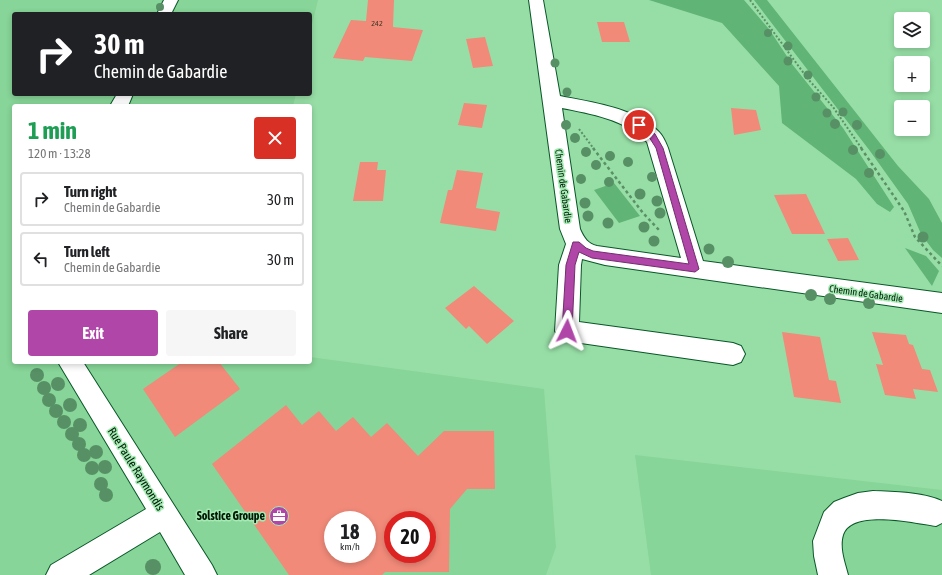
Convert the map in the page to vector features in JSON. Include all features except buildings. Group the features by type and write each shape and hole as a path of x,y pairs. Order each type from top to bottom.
{"street":[{"path":"165,12 171,0"},
{"name":"Chemin de Gabardie","path":"536,0 561,102 570,229 576,245 583,251 592,254 695,269 942,303"},
{"path":"561,102 623,118 639,125 652,135 659,148 695,269"},
{"path":"576,245 570,265 567,331 733,354"},
{"name":"Rue Paule Raymondis","path":"71,364 202,575"},
{"path":"833,575 828,553 828,536 832,524 838,516 846,511 856,507 879,505 936,512"},
{"path":"61,575 164,514"}],"path":[{"path":"750,0 776,32 808,80 833,107 894,194 904,211 915,237 942,266"},
{"path":"561,102 572,116 580,131 643,213 662,234"}],"shaded area":[{"path":"0,0 318,0 312,25 312,12 12,12 12,96 296,96 294,104 12,104 12,364 312,364 312,357 544,389 556,547 546,575 0,575"},
{"path":"649,0 744,0 769,29 792,64 843,128 894,207 890,212 877,204 856,179 782,123 779,86 722,23"},
{"path":"754,0 767,0 898,166 929,199 942,223 942,258 933,250 921,234 908,204 870,151"},
{"path":"614,183 640,216 619,223 594,190"},
{"path":"905,248 926,256 939,271 932,286"},
{"path":"635,455 942,490 942,575 651,575"}],"place":[{"name":"Solstice Groupe","path":"279,516"}],"route":[{"path":"567,331 570,265 576,245 583,251 592,254 695,269 659,148 652,135 639,125"}]}
